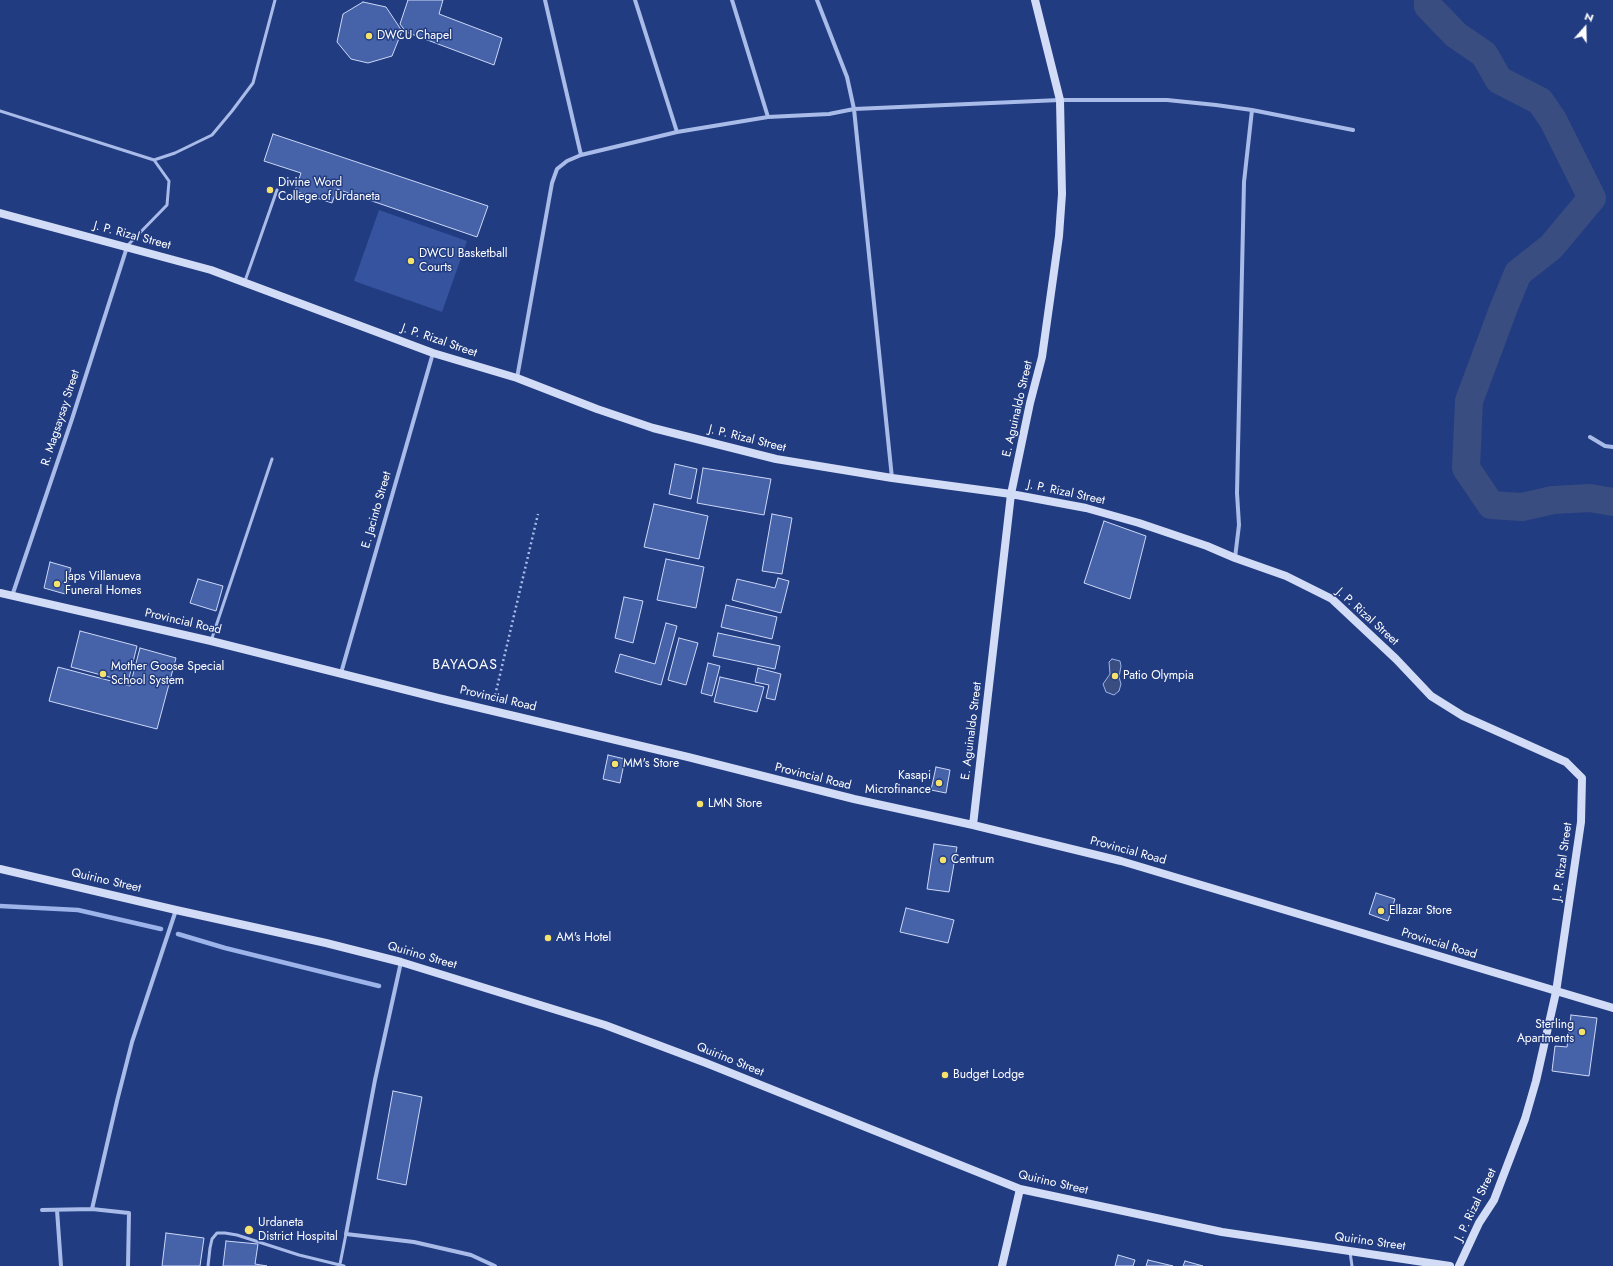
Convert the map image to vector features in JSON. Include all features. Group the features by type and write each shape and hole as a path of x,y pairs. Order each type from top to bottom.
{"street":[{"path":"545,0 581,155"},
{"path":"635,0 676,132"},
{"path":"732,0 768,117"},
{"path":"817,0 847,76 854,109 892,478"},
{"name":"E. Aguinaldo Street","path":"973,825 1011,494 1030,403 1042,357 1059,236 1062,194 1060,100 1035,0"},
{"path":"517,378 552,183 557,169 568,161 581,155 676,132 768,117 829,114 854,109 1060,100 1167,100 1216,105 1252,110 1353,130"},
{"path":"1235,558 1238,525 1237,493 1244,182 1252,110"},
{"name":"J. P. Rizal Street","path":"0,213 211,270 433,353 517,378 597,409 653,428 776,459 892,478 1011,494 1086,508 1207,546 1235,558 1286,576 1332,599 1396,658 1431,696 1463,716 1566,762 1582,778 1581,822 1556,992 1525,1119 1494,1200 1479,1223 1459,1266"},
{"name":"R. Magsaysay Street","path":"12,596 72,419 127,247"},
{"name":"E. Jacinto Street","path":"341,673 433,353"},
{"path":"1590,437 1605,446 1613,447"},
{"name":"Provincial Road","path":"0,593 211,641 854,799 973,825 1121,861 1613,1008"},
{"name":"Quirino Street","path":"0,869 326,943 401,962 605,1025 706,1063 1020,1189 1222,1232 1450,1266"},
{"path":"92,1209 116,1101 132,1042 176,910"},
{"path":"401,962 375,1080 346,1234 414,1242 471,1255 495,1266"},
{"path":"1002,1266 1020,1189"},
{"path":"42,1210 92,1209 129,1213 128,1266"},
{"path":"57,1210 61,1266"}],"lane":[{"path":"0,111 154,160 175,153 212,134 253,83 275,0"},
{"path":"127,247 167,205 169,182 154,160"},
{"path":"244,282 277,190"},
{"path":"211,641 272,459"},
{"path":"208,1266 212,1239 217,1233 237,1235 299,1255 344,1266"},
{"path":"340,1264 346,1234"},
{"path":"1350,1252 1352,1266"}],"path":[{"path":"492,710 538,514"}],"shaded area":[{"name":"DWCU Basketball Courts","path":"379,210 467,241 442,312 354,281"},
{"name":"Patio Olympia","path":"1112,659 1120,661 1121,666 1119,677 1121,684 1119,691 1114,695 1106,692 1103,684 1110,674 1109,662"}],"building":[{"path":"408,0 443,0 439,14 502,38 494,65 406,32 400,24"},
{"name":"DWCU Chapel","path":"363,2 386,7 402,31 392,56 368,63 351,59 337,42 343,14"},
{"path":"273,134 488,206 477,237 337,189 332,203 295,191 301,173 264,161"},
{"path":"675,464 697,469 691,499 669,494"},
{"path":"703,468 771,479 764,515 697,503"},
{"path":"654,504 708,516 699,559 644,547"},
{"path":"772,514 792,518 782,574 762,571"},
{"path":"1104,521 1146,536 1130,599 1084,583"},
{"path":"666,559 704,567 696,608 657,600"},
{"path":"50,562 71,568 65,594 44,588"},
{"path":"778,578 789,581 781,613 732,600 737,579 775,588"},
{"path":"198,579 223,586 216,611 190,603"},
{"path":"624,597 643,601 633,643 615,638"},
{"path":"726,605 777,617 772,639 721,627"},
{"path":"666,623 677,626 661,685 615,672 620,654 655,664"},
{"path":"80,631 137,646 128,682 71,667"},
{"path":"718,633 780,646 775,669 713,656"},
{"path":"679,638 698,643 686,685 668,680"},
{"path":"140,648 176,658 157,729 49,701 58,667 130,686"},
{"path":"708,663 720,666 712,696 701,693"},
{"path":"758,668 781,674 775,700 766,698 769,685 755,682"},
{"path":"720,677 764,687 757,712 714,702"},
{"path":"608,755 625,759 620,783 603,779"},
{"path":"936,767 950,770 946,793 931,790"},
{"name":"Centrum","path":"934,844 957,847 949,892 927,889"},
{"path":"1376,893 1395,899 1388,921 1369,914"},
{"path":"906,908 954,920 948,943 900,932"},
{"name":"Sterling Apartments","path":"1571,1015 1597,1018 1589,1076 1552,1071 1555,1046 1567,1047"},
{"path":"393,1091 422,1097 406,1185 377,1179"},
{"path":"166,1233 204,1238 200,1266 162,1266"},
{"path":"226,1241 258,1244 255,1264 267,1266 223,1266"},
{"path":"1118,1255 1135,1260 1133,1266 1115,1266"},
{"path":"1148,1260 1173,1266 1146,1266"},
{"path":"1185,1261 1203,1266 1183,1266"}],"waterway":[{"path":"1428,0 1428,6 1456,35 1484,54 1499,80 1540,101 1553,120 1592,198 1551,247 1518,273 1469,401 1466,468 1491,505 1522,507 1553,500 1590,498 1613,502"},
{"path":"0,906 78,910 161,929"},
{"path":"178,934 225,948 379,986"}],"place":[{"name":"DWCU Chapel","path":"369,36"},
{"name":"Divine Word College of Urdaneta","path":"270,190"},
{"name":"DWCU Basketball Courts","path":"411,261"},
{"name":"Japs Villanueva Funeral Homes","path":"57,584"},
{"name":"Mother Goose Special School System","path":"103,674"},
{"name":"Patio Olympia","path":"1115,676"},
{"name":"MM's Store","path":"615,764"},
{"name":"Kasapi Microfinance","path":"939,783"},
{"name":"LMN Store","path":"700,804"},
{"name":"Centrum","path":"943,860"},
{"name":"Ellazar Store","path":"1381,911"},
{"name":"AM's Hotel","path":"548,938"},
{"name":"Sterling Apartments","path":"1582,1032"},
{"name":"Budget Lodge","path":"945,1075"},
{"name":"Urdaneta District Hospital","path":"249,1230"}],"district":[{"name":"BAYAOAS","path":"465,666"}]}
